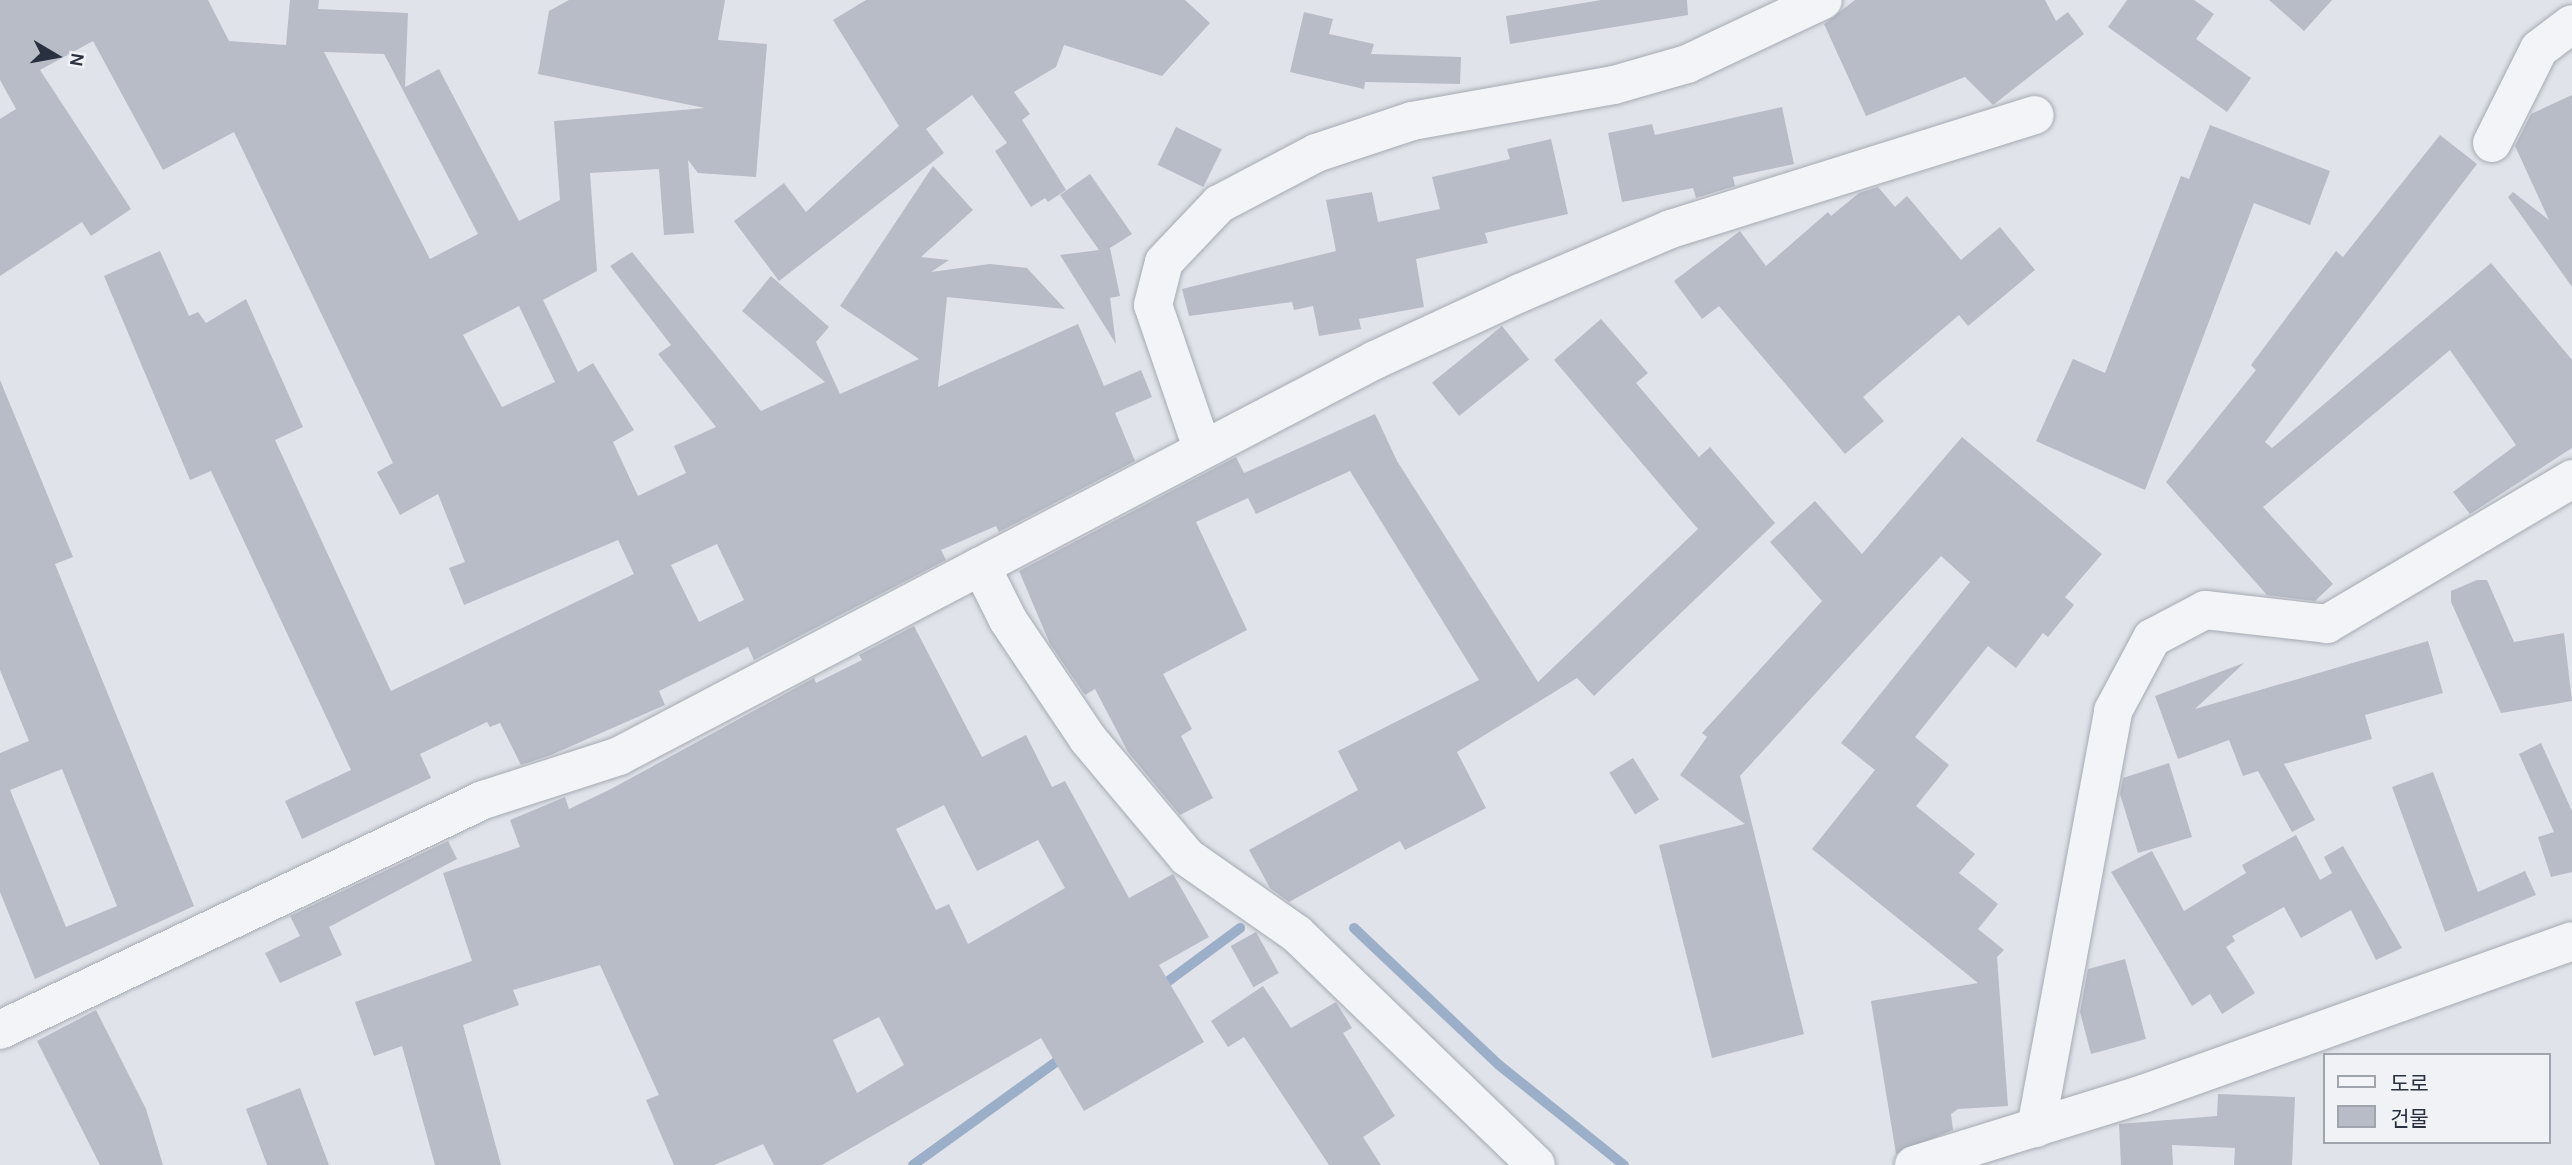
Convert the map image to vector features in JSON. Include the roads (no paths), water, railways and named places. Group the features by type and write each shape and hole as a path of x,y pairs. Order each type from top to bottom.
{"street":[{"path":"1202,448 1153,305 1164,262 1219,204 1316,153 1412,121 1614,85 1687,64 1823,0"},
{"path":"2492,143 2539,49 2572,24"},
{"path":"0,1030 483,800 619,756 1202,448 1387,354 1671,229 2035,115"},
{"path":"2036,1128 2113,711 2152,638 2205,610 2327,624 2572,479"},
{"path":"981,566 1008,620 1088,739 1187,857 1297,934 1536,1165"},
{"path":"1914,1165 2036,1128 2572,941"}],"waterway":[{"path":"1159,988 1240,928"},
{"path":"1354,928 1499,1065 1624,1165"},
{"path":"913,1165 1064,1056"}]}
